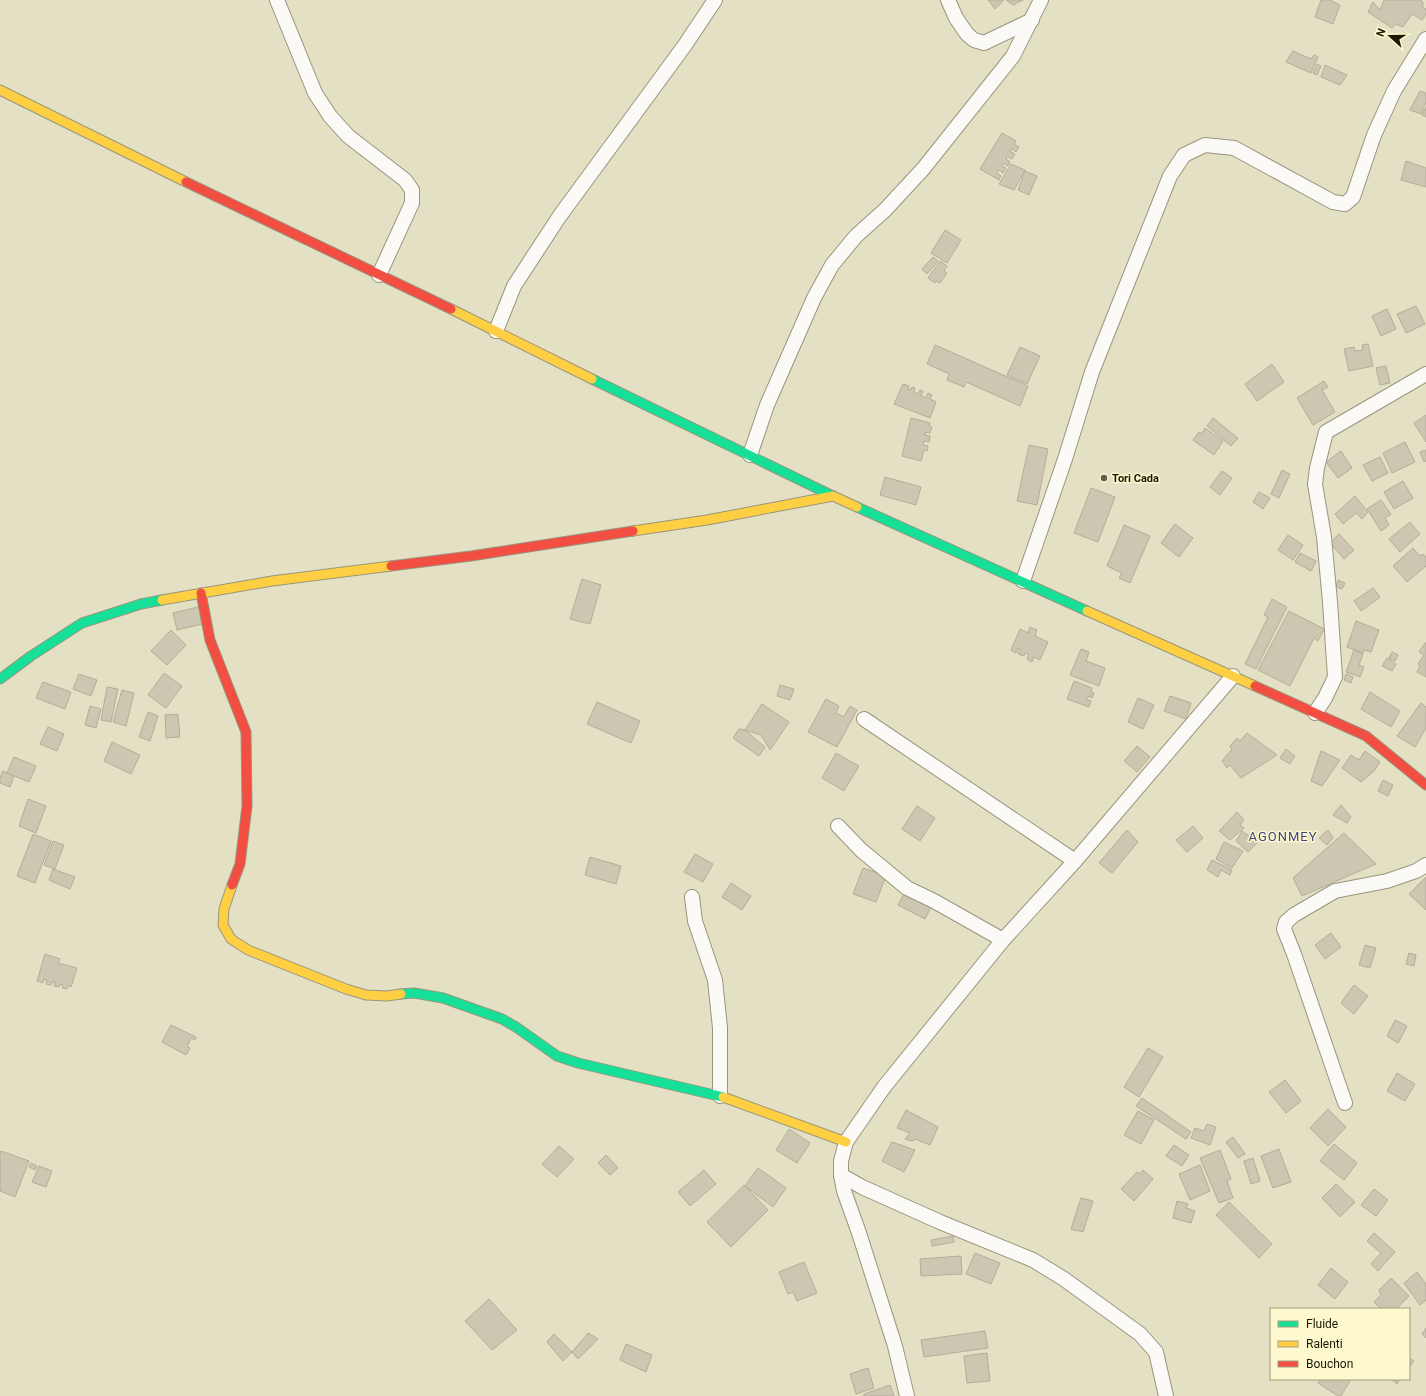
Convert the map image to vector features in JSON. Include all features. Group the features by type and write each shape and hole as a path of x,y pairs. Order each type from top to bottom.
{"street":[{"path":"277,0 315,93 330,116 348,136 405,180 412,190 412,203 379,275"},
{"path":"496,331 514,286 559,217 676,57 715,0"},
{"path":"948,0 956,18 967,34 974,40 984,43 1032,20"},
{"path":"750,454 767,405 814,298 832,265 856,236 885,210 923,169 1013,56 1041,0"},
{"path":"1023,581 1065,459 1092,372 1170,176 1184,156 1205,144 1234,148 1333,202 1345,204 1353,197 1374,135 1394,91 1426,40"},
{"path":"0,90 612,389 750,454 833,496 1366,736 1426,785"},
{"path":"1315,713 1326,698 1335,677 1324,537 1315,484 1317,468 1326,432 1426,374"},
{"path":"0,679 31,656 82,623 141,604 272,581 471,556 707,520 833,496"},
{"path":"201,594 210,640 246,732 247,806 240,864 224,909 223,925 231,939 248,950 346,989 366,995 387,996 414,993 443,998 502,1019 557,1056 578,1063 720,1096 846,1142"},
{"path":"907,1396 895,1346 844,1191 841,1161 846,1142 884,1087 1003,940 1075,861 1233,676"},
{"path":"864,719 1075,861"},
{"path":"838,826 861,850 907,888 934,901 1003,940"},
{"path":"1345,1103 1284,929 1286,922 1294,915 1335,891 1387,881 1416,871 1426,865"},
{"path":"692,897 695,921 715,980 720,1028 720,1096"},
{"path":"842,1175 862,1187 1033,1260 1064,1279 1140,1334 1156,1352 1166,1396"}],"building":[{"path":"988,0 1004,0 995,9"},
{"path":"1006,0 1023,0 1013,5"},
{"path":"1321,0 1330,0 1340,5 1333,24 1315,17"},
{"path":"1384,0 1420,0 1423,2 1423,8 1426,9 1426,14 1422,20 1412,14 1403,27 1396,24 1392,28 1368,12 1373,2 1380,10"},
{"path":"1293,51 1311,59 1314,55 1318,57 1311,73 1286,62"},
{"path":"1317,64 1321,66 1317,75 1313,73"},
{"path":"1325,65 1347,75 1340,85 1321,77"},
{"path":"1420,91 1426,93 1426,102 1421,114 1410,110"},
{"path":"1426,107 1426,117 1422,115"},
{"path":"1002,133 1016,141 1014,144 1019,147 1016,152 1012,149 1010,152 1015,154 1012,159 1007,156 1006,159 1010,162 1008,166 1003,163 1002,166 1006,168 1003,173 999,170 997,173 1001,176 999,180 980,169"},
{"path":"1406,161 1426,168 1426,187 1401,180"},
{"path":"1011,164 1025,170 1014,190 999,184"},
{"path":"1025,171 1037,176 1029,195 1018,190"},
{"path":"945,230 961,240 947,263 931,253"},
{"path":"933,257 938,261 927,274 922,269"},
{"path":"940,261 947,266 944,271 947,273 940,283 936,281 935,283 928,278"},
{"path":"1416,306 1425,324 1406,333 1397,314"},
{"path":"1387,309 1396,329 1381,336 1372,316"},
{"path":"1368,344 1373,366 1349,371 1344,349 1354,347 1355,351 1363,350 1362,345"},
{"path":"935,345 1028,386 1020,406 966,382 964,387 947,380 949,374 927,364"},
{"path":"1020,347 1040,356 1027,384 1007,375"},
{"path":"1272,364 1284,382 1257,401 1245,384"},
{"path":"1386,366 1390,383 1380,385 1376,368"},
{"path":"1324,381 1328,387 1322,390 1335,412 1313,425 1297,398"},
{"path":"903,384 909,386 908,389 911,390 912,387 915,388 914,392 918,394 920,390 923,391 921,395 926,398 928,393 932,395 930,399 936,402 930,418 894,404"},
{"path":"1426,415 1426,442 1414,423"},
{"path":"911,418 930,423 929,427 932,427 930,433 926,432 925,435 930,436 929,442 924,441 923,445 928,446 927,451 924,450 921,461 902,456"},
{"path":"1213,418 1238,438 1231,446 1207,426"},
{"path":"1205,428 1223,441 1214,455 1193,440 1199,432 1202,434"},
{"path":"1405,442 1415,462 1392,473 1383,453"},
{"path":"1029,445 1048,449 1037,505 1017,501"},
{"path":"1426,450 1426,461 1424,462 1420,452"},
{"path":"1341,451 1352,468 1338,478 1326,462"},
{"path":"1380,457 1388,473 1372,481 1363,465"},
{"path":"1282,470 1290,474 1279,498 1271,494"},
{"path":"1222,471 1232,478 1220,495 1210,487"},
{"path":"885,477 921,487 916,505 880,495"},
{"path":"1403,481 1413,498 1394,509 1384,492"},
{"path":"1091,488 1115,497 1098,542 1074,533"},
{"path":"1259,492 1270,498 1263,509 1253,502"},
{"path":"1355,496 1368,512 1362,519 1356,513 1343,524 1335,514"},
{"path":"1381,500 1391,514 1385,518 1389,525 1381,531 1367,509"},
{"path":"1410,522 1420,534 1400,552 1389,539"},
{"path":"1175,524 1193,538 1179,557 1161,543"},
{"path":"1124,525 1150,536 1130,583 1119,578 1122,573 1107,566"},
{"path":"1339,534 1354,550 1344,559 1330,543"},
{"path":"1288,535 1303,545 1293,560 1278,550"},
{"path":"1413,548 1420,556 1423,554 1426,557 1426,566 1407,582 1393,566"},
{"path":"1300,553 1316,561 1311,571 1295,562"},
{"path":"582,579 601,585 590,624 570,619"},
{"path":"1338,580 1345,583 1342,589 1336,587"},
{"path":"1373,588 1380,597 1361,611 1354,601"},
{"path":"1272,599 1287,607 1256,669 1245,664 1268,617 1264,615"},
{"path":"202,606 206,623 177,630 173,613"},
{"path":"1289,611 1324,629 1318,641 1314,638 1290,686 1258,670"},
{"path":"1356,621 1379,630 1371,652 1364,650 1363,653 1347,647"},
{"path":"1030,627 1037,630 1035,636 1048,642 1040,660 1034,657 1032,662 1027,659 1029,654 1025,653 1024,656 1018,654 1020,649 1018,648 1016,653 1011,650 1020,629 1028,633"},
{"path":"171,630 186,645 167,665 151,651"},
{"path":"1425,643 1426,677 1417,672 1420,666 1418,664 1424,655 1419,652"},
{"path":"1081,649 1089,652 1086,661 1105,668 1099,686 1070,675"},
{"path":"1354,650 1363,654 1359,665 1364,667 1360,677 1346,672"},
{"path":"1392,652 1398,655 1395,661 1389,658"},
{"path":"1387,658 1396,664 1392,671 1382,666"},
{"path":"164,673 182,686 166,708 148,695"},
{"path":"79,674 97,680 91,696 73,689"},
{"path":"1346,674 1353,677 1351,683 1344,680"},
{"path":"1074,681 1092,688 1091,692 1094,693 1092,698 1088,696 1086,699 1091,701 1089,707 1067,699"},
{"path":"43,682 71,692 65,709 36,698"},
{"path":"780,685 794,689 790,700 777,696"},
{"path":"107,687 118,689 111,722 101,720"},
{"path":"122,690 134,693 126,726 113,722"},
{"path":"1370,692 1400,711 1391,727 1361,709"},
{"path":"1170,696 1191,703 1186,719 1164,711"},
{"path":"1138,698 1154,705 1143,729 1128,722"},
{"path":"826,699 839,706 836,713 844,717 850,706 857,710 837,747 808,732"},
{"path":"597,702 640,721 631,743 587,724"},
{"path":"1421,703 1426,707 1426,728 1415,747 1397,736"},
{"path":"762,704 789,722 770,750 761,735 745,730"},
{"path":"90,706 101,709 96,728 85,725"},
{"path":"148,712 158,716 150,741 139,737"},
{"path":"178,714 180,737 166,738 165,715"},
{"path":"48,727 64,734 57,751 40,744"},
{"path":"739,729 745,730 765,747 759,756 733,738"},
{"path":"1247,733 1277,755 1241,778 1230,765 1227,768 1222,761 1232,749 1230,746 1237,738 1240,741"},
{"path":"112,742 140,755 131,774 104,761"},
{"path":"1137,746 1150,757 1137,772 1124,761"},
{"path":"1286,749 1295,756 1290,764 1280,758"},
{"path":"1321,751 1340,760 1322,786 1311,781"},
{"path":"1365,751 1380,762 1374,771 1361,782 1342,768 1351,755 1359,760"},
{"path":"836,753 859,766 844,791 822,778"},
{"path":"14,757 36,766 29,782 7,773"},
{"path":"3,771 14,776 10,787 0,783 0,778"},
{"path":"1383,780 1393,785 1388,796 1378,791"},
{"path":"28,799 46,806 36,833 19,826"},
{"path":"1341,805 1351,817 1347,823 1333,815"},
{"path":"917,806 935,818 920,841 902,829"},
{"path":"1237,812 1244,820 1240,825 1244,828 1230,840 1219,831"},
{"path":"1193,826 1203,838 1187,852 1176,840"},
{"path":"1127,830 1138,842 1112,873 1099,863"},
{"path":"1328,830 1333,838 1327,845 1319,838"},
{"path":"1242,831 1258,842 1248,852 1236,841"},
{"path":"1344,833 1376,864 1302,896 1293,878"},
{"path":"33,834 51,841 35,883 17,876"},
{"path":"53,841 64,845 55,869 44,865"},
{"path":"1224,842 1243,851 1232,868 1216,859"},
{"path":"695,854 713,864 703,882 684,872"},
{"path":"590,857 621,866 616,884 585,875"},
{"path":"1212,860 1232,870 1230,875 1221,870 1218,877 1207,870"},
{"path":"863,868 886,876 876,902 853,894"},
{"path":"53,869 75,877 70,889 49,880"},
{"path":"1426,877 1426,910 1409,894"},
{"path":"731,883 751,896 742,910 722,897"},
{"path":"907,888 934,901 925,919 898,905"},
{"path":"1331,933 1341,947 1325,959 1315,945"},
{"path":"1365,945 1376,948 1370,968 1359,965"},
{"path":"1409,953 1416,955 1414,966 1406,964"},
{"path":"45,954 60,959 58,963 77,968 71,987 68,986 67,989 62,988 63,985 60,984 59,987 54,986 55,982 52,982 51,985 46,984 47,980 44,979 43,983 37,981"},
{"path":"1354,985 1368,996 1354,1014 1341,1003"},
{"path":"1395,1020 1407,1026 1398,1043 1387,1036"},
{"path":"171,1025 196,1037 195,1040 191,1038 187,1047 190,1048 186,1055 162,1042"},
{"path":"1148,1048 1163,1057 1139,1097 1124,1087"},
{"path":"1397,1073 1415,1084 1405,1101 1387,1091"},
{"path":"1285,1080 1301,1101 1286,1113 1269,1092"},
{"path":"1142,1098 1191,1132 1186,1139 1136,1106"},
{"path":"1328,1109 1346,1127 1328,1146 1310,1128"},
{"path":"906,1110 938,1127 930,1145 915,1139 912,1141 905,1139 910,1133 897,1128"},
{"path":"1138,1111 1154,1120 1141,1144 1124,1135"},
{"path":"1207,1124 1216,1127 1210,1145 1191,1138 1195,1128 1204,1131"},
{"path":"789,1129 810,1143 797,1163 776,1150"},
{"path":"1233,1137 1245,1154 1238,1158 1226,1142"},
{"path":"892,1142 915,1150 904,1172 882,1161"},
{"path":"1334,1144 1357,1163 1344,1180 1320,1161"},
{"path":"1174,1145 1189,1155 1182,1166 1166,1156"},
{"path":"559,1146 574,1159 557,1177 542,1164"},
{"path":"1279,1149 1291,1182 1273,1188 1261,1156"},
{"path":"1220,1150 1231,1179 1227,1181 1233,1198 1219,1203 1200,1158"},
{"path":"1,1151 29,1161 15,1197 0,1191"},
{"path":"606,1155 618,1168 610,1175 598,1163"},
{"path":"1253,1158 1260,1181 1251,1184 1244,1161"},
{"path":"31,1163 37,1166 35,1170 29,1167"},
{"path":"1200,1165 1210,1191 1190,1200 1179,1174"},
{"path":"39,1166 52,1171 46,1187 32,1182"},
{"path":"758,1168 786,1188 773,1207 745,1186"},
{"path":"704,1170 716,1184 690,1206 678,1192"},
{"path":"1143,1170 1153,1179 1134,1201 1121,1189 1137,1172 1140,1174"},
{"path":"1336,1184 1355,1202 1340,1217 1322,1198"},
{"path":"744,1185 768,1210 731,1247 707,1222"},
{"path":"1374,1189 1388,1200 1376,1216 1361,1205"},
{"path":"1081,1198 1093,1201 1083,1232 1071,1229"},
{"path":"1177,1201 1188,1204 1186,1208 1195,1211 1191,1223 1173,1218"},
{"path":"1229,1202 1272,1244 1259,1258 1216,1215"},
{"path":"1374,1233 1395,1252 1378,1271 1371,1264 1381,1253 1367,1241"},
{"path":"953,1236 954,1242 932,1246 931,1240"},
{"path":"975,1253 1000,1263 991,1284 966,1274"},
{"path":"961,1256 962,1274 921,1276 920,1259"},
{"path":"804,1262 817,1293 797,1301 793,1292 788,1294 779,1272"},
{"path":"1331,1268 1348,1282 1335,1299 1318,1285"},
{"path":"1417,1272 1426,1284 1426,1300 1420,1305 1404,1283"},
{"path":"1391,1278 1409,1296 1397,1308 1380,1308 1374,1302 1381,1295 1379,1290"},
{"path":"489,1299 517,1330 492,1350 465,1321"},
{"path":"1426,1328 1426,1338 1422,1334"},
{"path":"985,1331 988,1348 924,1357 921,1340"},
{"path":"588,1333 598,1339 578,1359 572,1352"},
{"path":"554,1334 572,1352 563,1361 547,1342"},
{"path":"626,1344 652,1355 646,1372 620,1360"},
{"path":"987,1353 990,1381 967,1383 964,1356"},
{"path":"1410,1359 1414,1361 1410,1367"},
{"path":"868,1368 874,1388 856,1394 850,1374"},
{"path":"1320,1380 1350,1380 1341,1396 1338,1396 1318,1383"},
{"path":"1392,1380 1399,1380 1397,1384"},
{"path":"890,1385 894,1396 864,1396 864,1394"}],"traffic: fast":[{"path":"592,379 833,496"},
{"path":"857,507 1087,611"},
{"path":"0,679 31,656 82,623 141,604 162,600"},
{"path":"401,994 414,993 443,998 502,1019 557,1056 578,1063 723,1097"}],"traffic: slow":[{"path":"0,90 186,182"},
{"path":"451,309 592,379"},
{"path":"633,531 707,520 833,496 857,507"},
{"path":"162,600 272,581 391,566"},
{"path":"1087,611 1255,686"},
{"path":"232,885 224,909 223,925 231,939 248,950 346,989 366,995 387,996 401,994"},
{"path":"723,1097 846,1142"}],"traffic: jam":[{"path":"186,182 451,309"},
{"path":"391,566 471,556 633,531"},
{"path":"201,593 210,640 246,732 247,806 240,864 232,885"},
{"path":"1255,686 1366,736 1426,785"}],"place":[{"name":"Tori Cada","path":"1104,478"}],"district":[{"name":"AGONMEY","path":"1283,836"}]}
